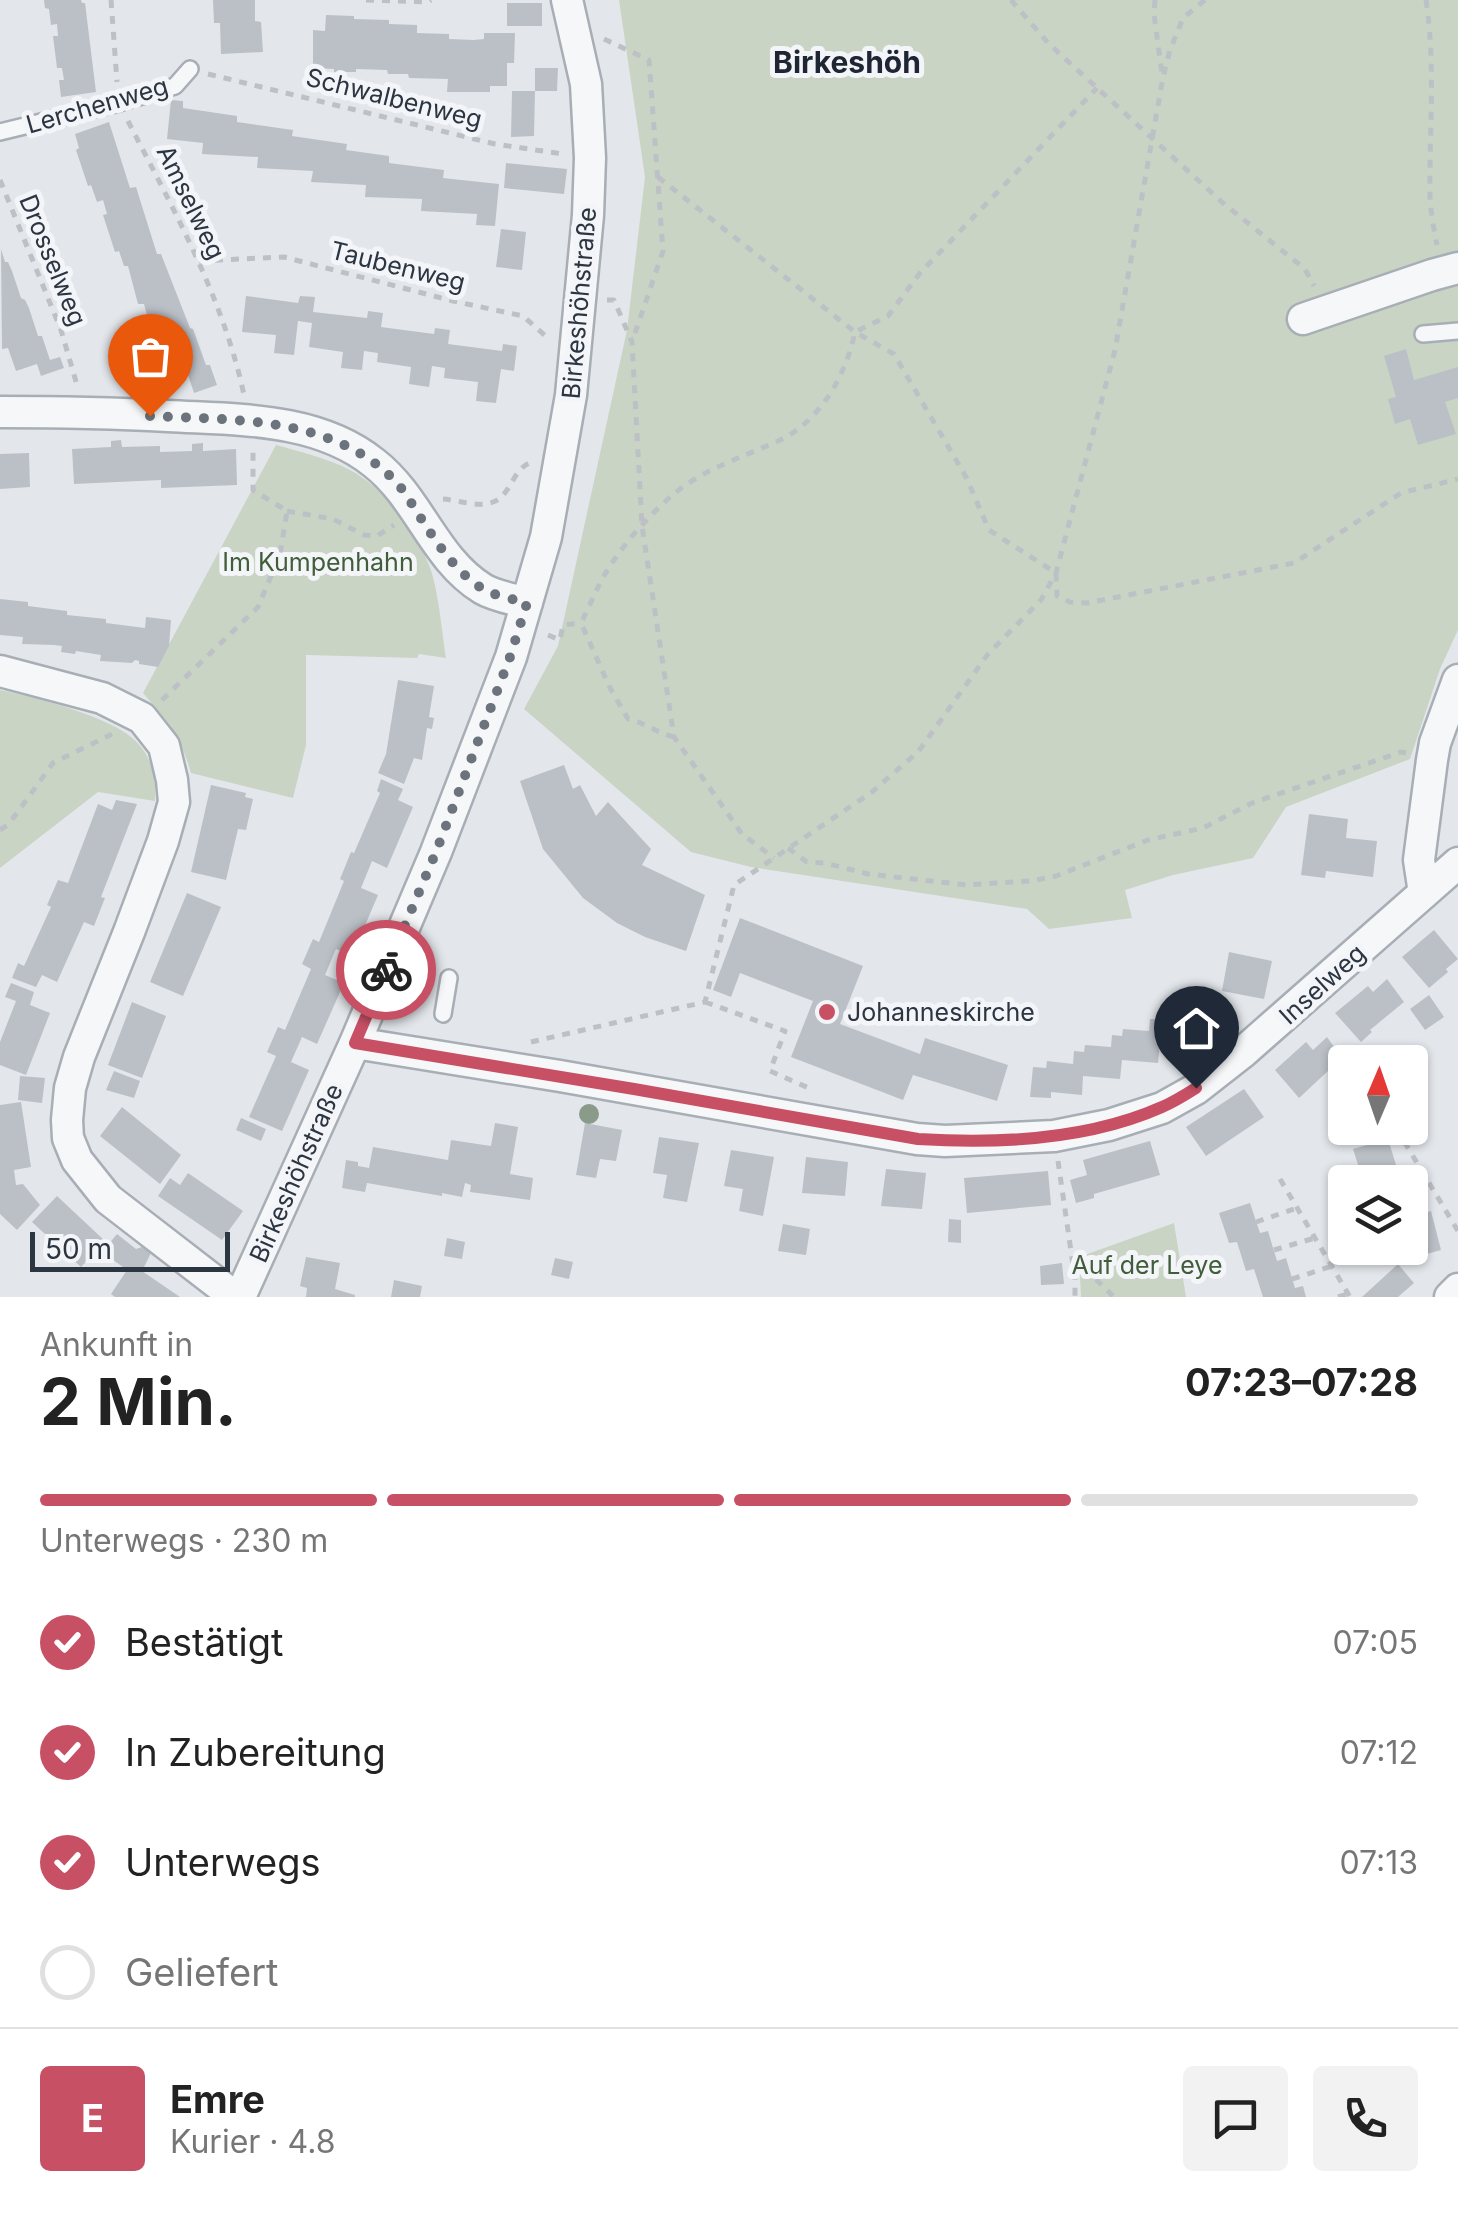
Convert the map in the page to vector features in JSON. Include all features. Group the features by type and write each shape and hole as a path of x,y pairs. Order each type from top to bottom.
{"street":[{"name":"Birkeshöhstraße","path":"238,1297 355,1043 436,852 524,614 546,537 571,395 590,158 586,84 570,12"},
{"path":"1315,315 1449,271"},
{"path":"0,412 85,412 249,421 328,436 371,460 398,484 446,558 485,590 524,614"},
{"path":"0,671 102,698 142,718 164,746 174,802 130,932 79,1057 70,1088 68,1138 77,1160 108,1199 238,1297"},
{"path":"1424,892 1419,860 1432,760 1458,680"},
{"name":"Inselweg","path":"355,1043 918,1139 1054,1136 1162,1108 1196,1088 1270,1030 1458,863"},
{"path":"1450,1297 1458,1289"}],"lane":[{"name":"Lerchenweg","path":"0,132 175,86 190,70"},
{"path":"1422,334 1458,331"},
{"path":"442,1014 450,978"}],"path":[{"name":"Amselweg","path":"111,0 119,103 199,261 236,357 253,442 253,490 287,511 280,555 258,607 142,718"},
{"path":"366,0 431,0"},
{"path":"1011,0 1049,44 1152,138 1223,202 1306,268 1315,315"},
{"path":"1155,0 1163,77"},
{"path":"1205,0 1183,18 1163,77 1115,350 1056,574 1056,596 1087,603 1294,563 1400,493 1458,479"},
{"path":"1426,0 1431,31 1430,202 1449,271"},
{"path":"570,12 649,60 664,251 632,342"},
{"name":"Schwalbenweg","path":"190,70 495,144 590,158"},
{"path":"855,332 888,316 920,272 1097,88"},
{"path":"658,176 855,332 894,354 966,477 989,530 1056,574"},
{"name":"Drosselweg","path":"0,180 61,330 85,412"},
{"name":"Taubenweg","path":"199,261 284,258 523,316 550,340 574,352"},
{"path":"579,298 614,300 632,342 642,526 674,737 742,834 774,858"},
{"path":"581,622 606,573 642,526 676,492 725,463 782,440 816,412 844,372 855,332"},
{"path":"705,1002 734,885 872,792 918,752 988,654 1041,600 1056,574"},
{"path":"524,614 560,640 563,624 581,622"},
{"path":"581,622 628,720 674,737"},
{"path":"0,830 54,763 142,718"},
{"path":"788,848 807,862 868,874 967,885 1031,881 1056,876 1148,840 1202,828 1252,802 1401,752 1432,760"},
{"path":"525,1044 705,1002 785,1031 770,1070 824,1096"},
{"path":"1054,1136 1076,1297"},
{"path":"1406,1145 1458,1231"},
{"path":"1280,1179 1349,1296 1338,1297"},
{"path":"1256,1222 1297,1208"},
{"path":"1274,1250 1315,1238"},
{"path":"1072,1256 1114,1297"},
{"path":"1292,1278 1332,1266"}],"green space":[{"path":"619,0 1458,0 1458,630 1440,669 1410,759 1286,807 1253,858 1125,890 1132,918 1049,929 1027,909 751,867 691,852 524,709 558,646 627,330 645,177"},
{"name":"Im Kumpenhahn","path":"276,445 350,470 375,487 397,511 423,551 432,574 446,658 419,654 417,658 306,655 306,745 293,798 191,773 173,730 143,693"},
{"path":"0,690 73,709 127,734 146,753 155,782 155,801 98,792 0,868"},
{"name":"Auf der Leye","path":"1174,1223 1186,1297 1081,1297 1079,1257"}],"building":[{"path":"44,0 85,3 96,92 61,97 59,80 64,80 62,68 57,68 53,36 58,36 57,24 51,25"},
{"path":"213,0 255,0 255,21 261,22 263,52 221,54 220,23 214,23"},
{"path":"507,3 542,3 542,26 507,26"},
{"path":"326,15 417,25 417,33 449,34 449,39 474,40 484,39 484,33 515,33 514,63 507,63 507,86 490,86 490,92 447,92 448,79 409,78 408,74 388,74 387,70 334,72 313,68 313,30 325,31"},
{"path":"535,68 558,68 557,91 535,91"},
{"path":"512,91 535,91 534,136 511,137"},
{"path":"171,100 183,101 183,108 237,116 237,122 293,130 292,136 347,144 346,150 389,156 389,163 444,170 443,178 499,184 495,226 476,225 477,214 421,211 422,199 365,197 366,185 311,182 313,171 257,168 258,157 202,154 203,143 167,139"},
{"path":"109,122 130,188 136,187 157,254 161,254 217,385 194,393 187,372 170,378 160,340 154,341 144,304 138,304 128,266 124,266 119,251 115,252 103,215 107,214 103,200 97,202 91,185 88,186 75,134"},
{"path":"506,163 567,169 564,194 504,188"},
{"path":"501,229 526,232 522,270 496,267"},
{"path":"1,249 50,360 60,357 64,368 41,376 37,364 16,371 8,348 2,349"},
{"path":"246,296 298,303 300,296 315,297 313,312 367,318 368,311 383,313 381,327 434,334 435,328 450,330 448,344 502,351 503,344 517,346 514,371 501,369 496,403 476,401 478,382 444,378 445,368 432,366 429,387 409,384 411,367 377,362 378,353 364,351 362,370 341,368 343,352 309,347 312,323 298,321 294,355 274,353 276,335 242,332"},
{"path":"1406,349 1414,380 1458,367 1458,398 1445,402 1456,434 1418,445 1410,419 1395,424 1388,399 1396,397 1384,356"},
{"path":"121,440 122,447 160,446 160,452 192,451 192,444 203,443 203,451 236,449 237,485 161,488 161,480 74,484 72,449 111,447 111,441"},
{"path":"29,453 30,487 0,489 0,454"},
{"path":"0,599 145,628 146,617 171,620 169,646 158,667 135,660 100,661 101,655 61,652 62,646 22,644 23,637 0,635"},
{"path":"398,680 434,686 429,717 434,718 432,729 427,728 422,760 414,758 404,784 378,773 386,754"},
{"path":"564,765 573,789 580,785 596,816 608,802 651,849 642,865 705,895 686,951 617,923 583,898 543,849 520,781"},
{"path":"381,779 403,789 398,800 413,807 387,868 372,861 361,888 378,895 352,956 336,949 325,975 344,983 317,1044 302,1037 291,1062 309,1070 282,1131 249,1117 276,1056 267,1052 278,1027 285,1030 311,969 302,964 313,939 319,942 344,881 340,879 351,852 354,853 380,793 377,791"},
{"path":"211,785 246,793 245,797 253,799 246,830 238,829 226,880 191,872"},
{"path":"116,800 137,804 101,897 105,898 94,926 84,922 57,982 42,975 36,987 12,978 18,963 24,966 51,907 47,905 58,880 68,883 98,804 112,810"},
{"path":"1309,814 1348,819 1346,838 1377,841 1373,877 1326,871 1325,878 1301,875"},
{"path":"187,893 221,907 183,996 150,982"},
{"name":"Johanneskirche","path":"740,918 863,966 840,1024 920,1054 925,1038 1008,1065 997,1101 913,1075 903,1100 791,1057 813,1001 740,973 731,997 713,990"},
{"path":"1434,930 1458,959 1429,988 1402,957"},
{"path":"1229,952 1272,961 1264,999 1222,991"},
{"path":"1387,979 1404,1002 1361,1042 1335,1013 1368,986 1373,992"},
{"path":"11,983 34,992 30,1005 50,1013 26,1075 0,1065 0,1042 16,1001 5,997"},
{"path":"1429,995 1444,1017 1425,1030 1410,1009"},
{"path":"132,1002 166,1016 142,1078 108,1065"},
{"path":"1189,1002 1201,1004 1197,1047 1160,1044 1158,1063 1122,1060 1120,1079 1083,1076 1082,1095 1051,1092 1051,1098 1030,1097 1033,1067 1046,1068 1047,1061 1073,1064 1074,1051 1084,1052 1085,1045 1111,1047 1112,1035 1122,1036 1123,1029 1149,1031 1150,1019 1161,1019 1162,1013 1188,1015"},
{"path":"1327,1037 1333,1045 1328,1045 1328,1071 1299,1098 1275,1070 1306,1042 1313,1050"},
{"path":"114,1071 140,1081 134,1098 106,1090"},
{"path":"20,1076 45,1078 42,1103 18,1100"},
{"path":"1244,1089 1264,1117 1206,1156 1186,1127"},
{"path":"21,1102 31,1167 14,1170 16,1185 23,1184 40,1205 17,1230 0,1214 0,1105"},
{"path":"122,1107 181,1155 160,1184 100,1136"},
{"path":"241,1118 266,1129 261,1141 236,1130"},
{"path":"495,1123 518,1127 510,1174 533,1178 530,1200 470,1192 471,1185 465,1183 462,1197 367,1183 365,1192 342,1188 346,1160 369,1168 373,1147 448,1160 451,1140 491,1146"},
{"path":"585,1123 622,1130 616,1161 600,1159 596,1178 576,1175"},
{"path":"659,1137 699,1143 687,1202 663,1198 667,1175 653,1173"},
{"path":"1150,1141 1160,1175 1076,1203 1070,1180 1087,1175 1083,1160"},
{"path":"1390,1145 1396,1165 1358,1165 1353,1149"},
{"path":"731,1150 774,1157 763,1216 739,1211 743,1189 724,1186"},
{"path":"806,1157 848,1162 845,1196 802,1193"},
{"path":"886,1169 926,1173 922,1209 881,1206"},
{"path":"1048,1171 1051,1205 967,1213 964,1178"},
{"path":"188,1173 243,1211 222,1240 158,1196 170,1178 180,1185"},
{"path":"57,1196 105,1241 81,1267 32,1222"},
{"path":"1250,1203 1260,1233 1268,1231 1277,1261 1286,1258 1295,1288 1303,1286 1306,1297 1263,1297 1254,1269 1246,1271 1237,1242 1229,1243 1219,1213"},
{"path":"1431,1211 1441,1250 1428,1254"},
{"path":"949,1219 961,1220 961,1243 948,1242"},
{"path":"783,1224 810,1229 806,1255 778,1251"},
{"path":"117,1234 136,1249 142,1247 151,1253 142,1271 180,1297 111,1294 127,1270 102,1252"},
{"path":"447,1238 465,1242 462,1259 444,1256"},
{"path":"306,1257 340,1263 335,1289 355,1297 306,1297 307,1288 300,1286"},
{"path":"555,1258 573,1262 569,1279 551,1275"},
{"path":"1062,1263 1064,1284 1041,1285 1040,1266"},
{"path":"1397,1265 1414,1283 1398,1297 1362,1297"},
{"path":"394,1280 422,1286 420,1297 391,1297"}],"way so far":[{"path":"150,416 249,421 328,436 371,460 398,484 446,558 485,590 527,603 436,852 386,970"}],"place":[{"name":"Johanneskirche","path":"827,1012"}],"district":[{"name":"Birkeshöh","path":"847,63"}],"route":[{"path":"386,970 355,1043 918,1139 1054,1136 1162,1108 1196,1088"}]}
